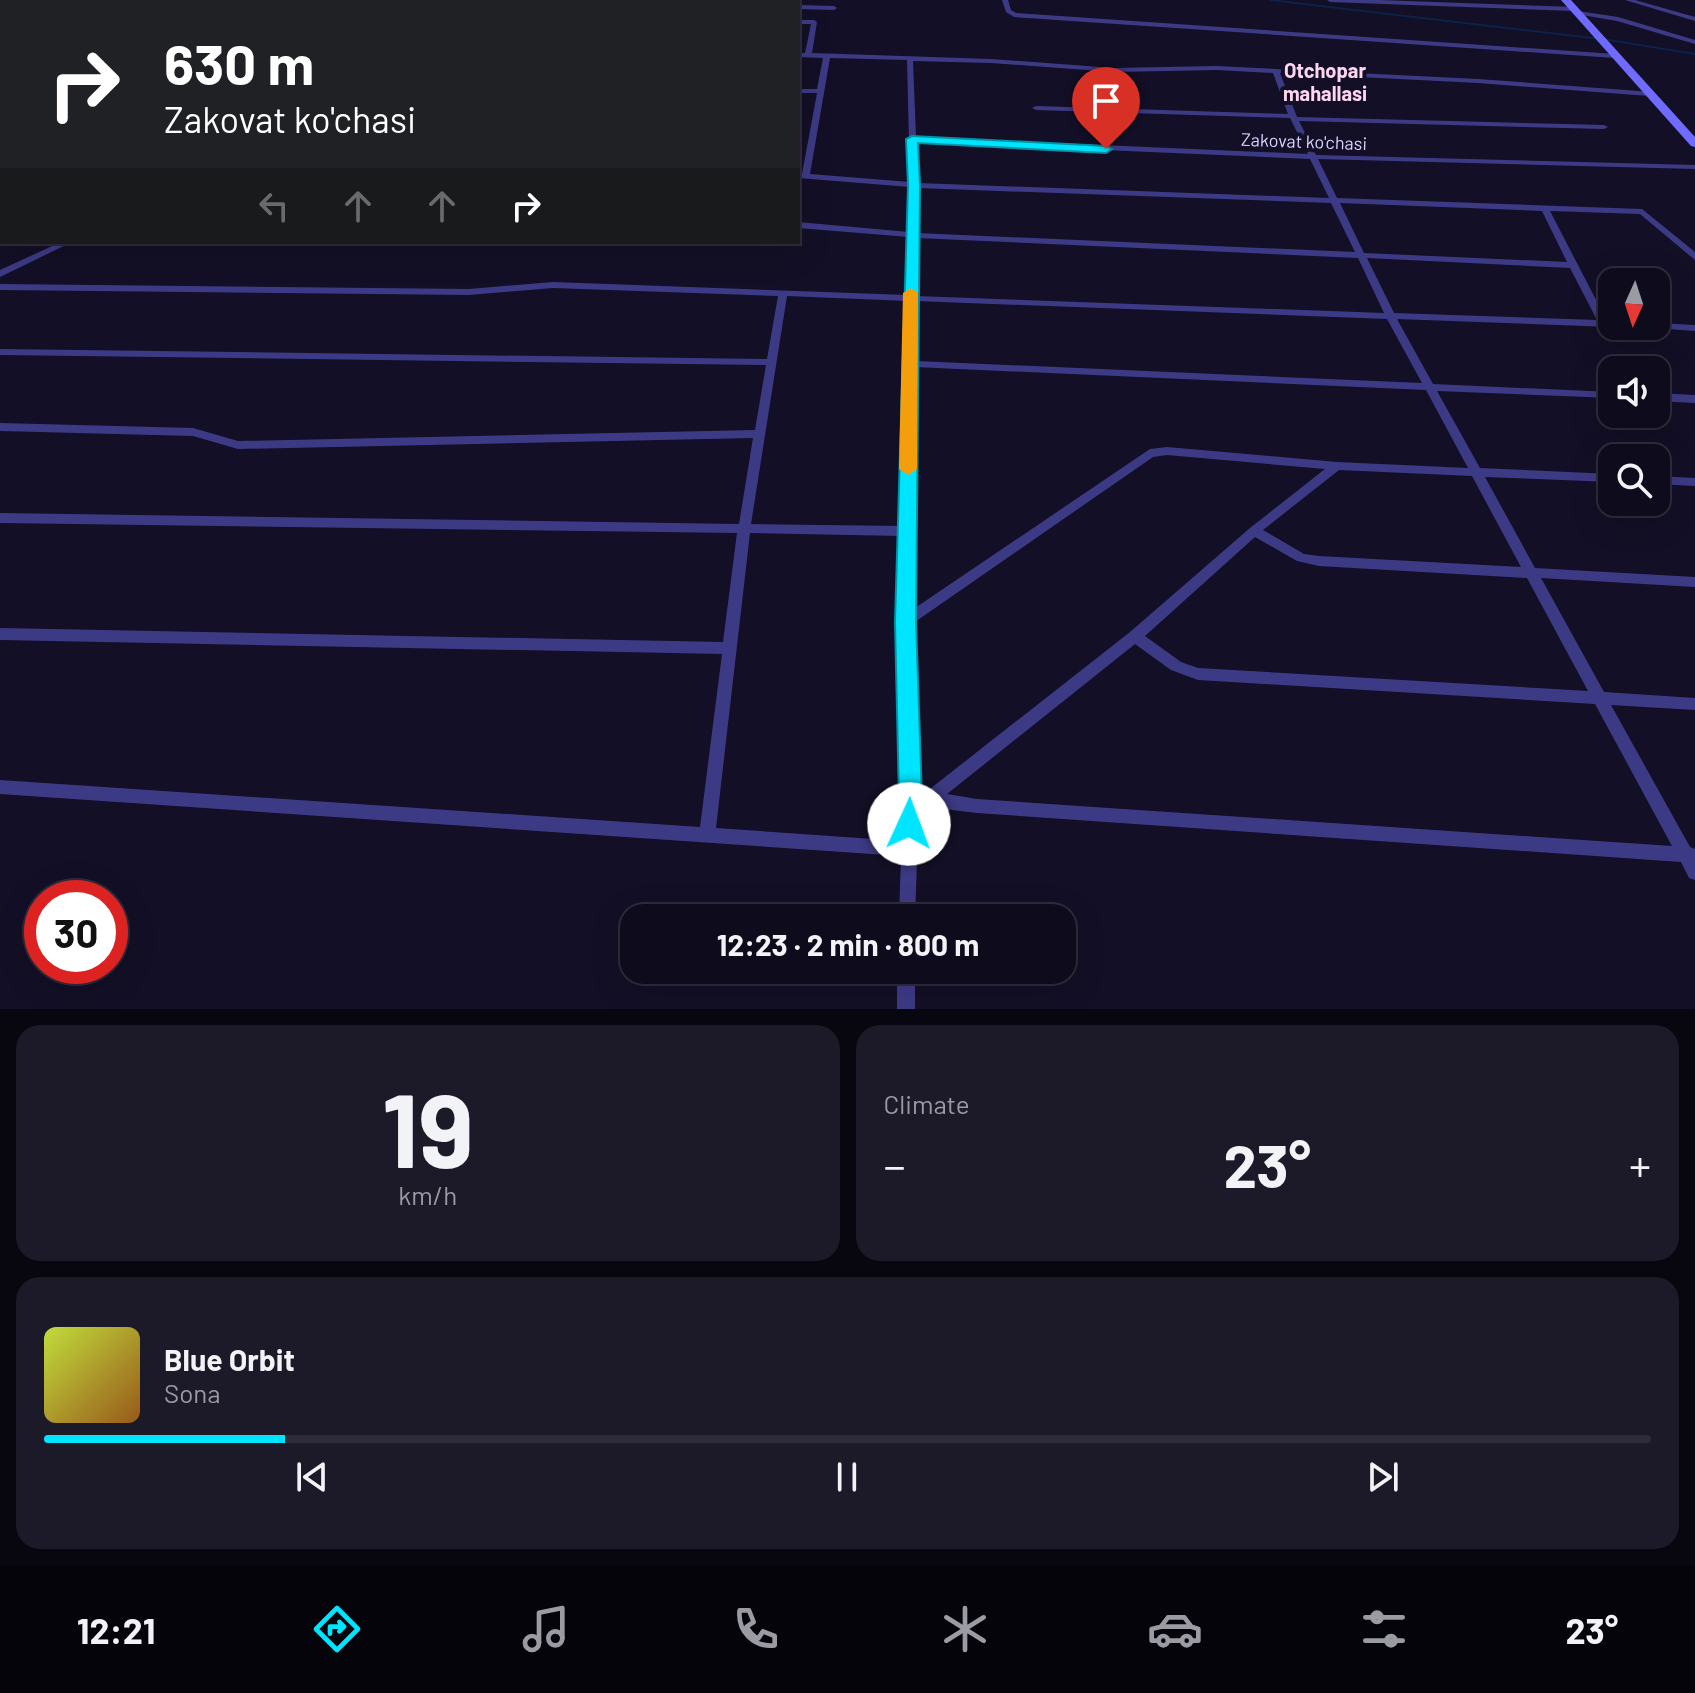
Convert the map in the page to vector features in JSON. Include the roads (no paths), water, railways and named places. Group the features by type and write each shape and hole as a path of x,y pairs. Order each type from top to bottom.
{"street":[{"path":"1005,0 1008,11 1014,15 1615,56"},
{"path":"1330,0 1576,11 1618,19 1695,42"},
{"path":"1566,0 1695,144"},
{"path":"1628,0 1695,19"},
{"path":"800,7 834,8"},
{"path":"800,22 814,22 808,55"},
{"path":"800,55 1114,70 1217,68 1478,81 1649,94"},
{"path":"827,56 802,176 914,185 1546,211 1642,212 1695,257"},
{"path":"907,904 911,799 905,622 914,185 910,58"},
{"path":"1276,72 1294,118 1390,315 1478,471 1599,698 1690,854 1695,872"},
{"path":"800,91 821,91"},
{"path":"1036,108 1604,127"},
{"name":"Zakovat ko'chasi","path":"912,139 1314,157 1695,167"},
{"path":"1546,211 1598,307"},
{"path":"800,225 913,235 1573,265"},
{"path":"0,274 64,244"},
{"path":"0,287 469,292 553,285 1598,324"},
{"path":"707,835 744,528 783,292"},
{"path":"1670,327 1695,328"},
{"path":"0,352 771,362"},
{"path":"910,364 1598,394"},
{"path":"1670,398 1695,399"},
{"path":"0,427 193,432 238,445 759,434"},
{"path":"905,622 1150,453 1167,451 1337,466 1598,477"},
{"path":"929,799 1135,636 1254,531 1337,466"},
{"path":"1670,481 1695,482"},
{"path":"0,518 456,527 907,531"},
{"path":"1254,531 1301,558 1319,561 1695,582"},
{"path":"0,634 728,648"},
{"path":"1135,636 1176,666 1198,674 1695,704"},
{"path":"0,787 907,849"},
{"path":"911,799 1690,854"},
{"path":"906,984 906,1009"}],"waterway":[{"path":"1270,0 1609,40 1695,54"}],"district":[{"name":"Otchopar mahallasi","path":"1325,82"}]}
